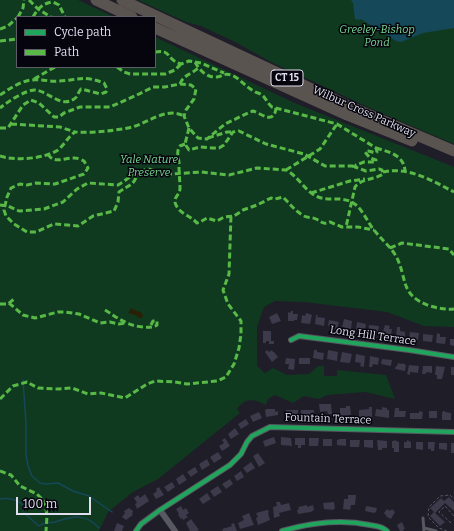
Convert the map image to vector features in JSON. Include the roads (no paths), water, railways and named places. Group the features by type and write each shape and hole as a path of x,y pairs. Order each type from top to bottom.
{"highway":[{"path":"96,0 130,16"},
{"name":"Wilbur Cross Parkway","path":"122,0 346,105 454,151"},
{"name":"Wilbur Cross Parkway","path":"156,28 347,115 454,158"}],"street":[{"name":"Long Hill Terrace","path":"291,340 299,336 454,357"},
{"name":"Fountain Terrace","path":"136,531 141,524 160,510 230,466 241,454 252,436 270,427 454,432"},
{"path":"160,510 175,531"},
{"path":"282,531 323,523 341,522 359,523 381,527 387,531"}],"lane":[{"path":"423,518 424,530 436,531"}],"water":[{"path":"351,0 454,0 454,28 423,33 401,42 396,41 361,19 355,19 353,3"}],"waterway":[{"path":"23,380 26,424 26,455 32,476 40,483 58,483 73,491 89,496 112,512"},
{"path":"0,499 16,500 19,502 23,506 24,513 39,526 45,523 79,517 89,520 99,528"}],"park label":[{"name":"Greeley-Bishop Pond","path":"377,36"},
{"name":"Yale Nature Preserve","path":"149,166"}]}
